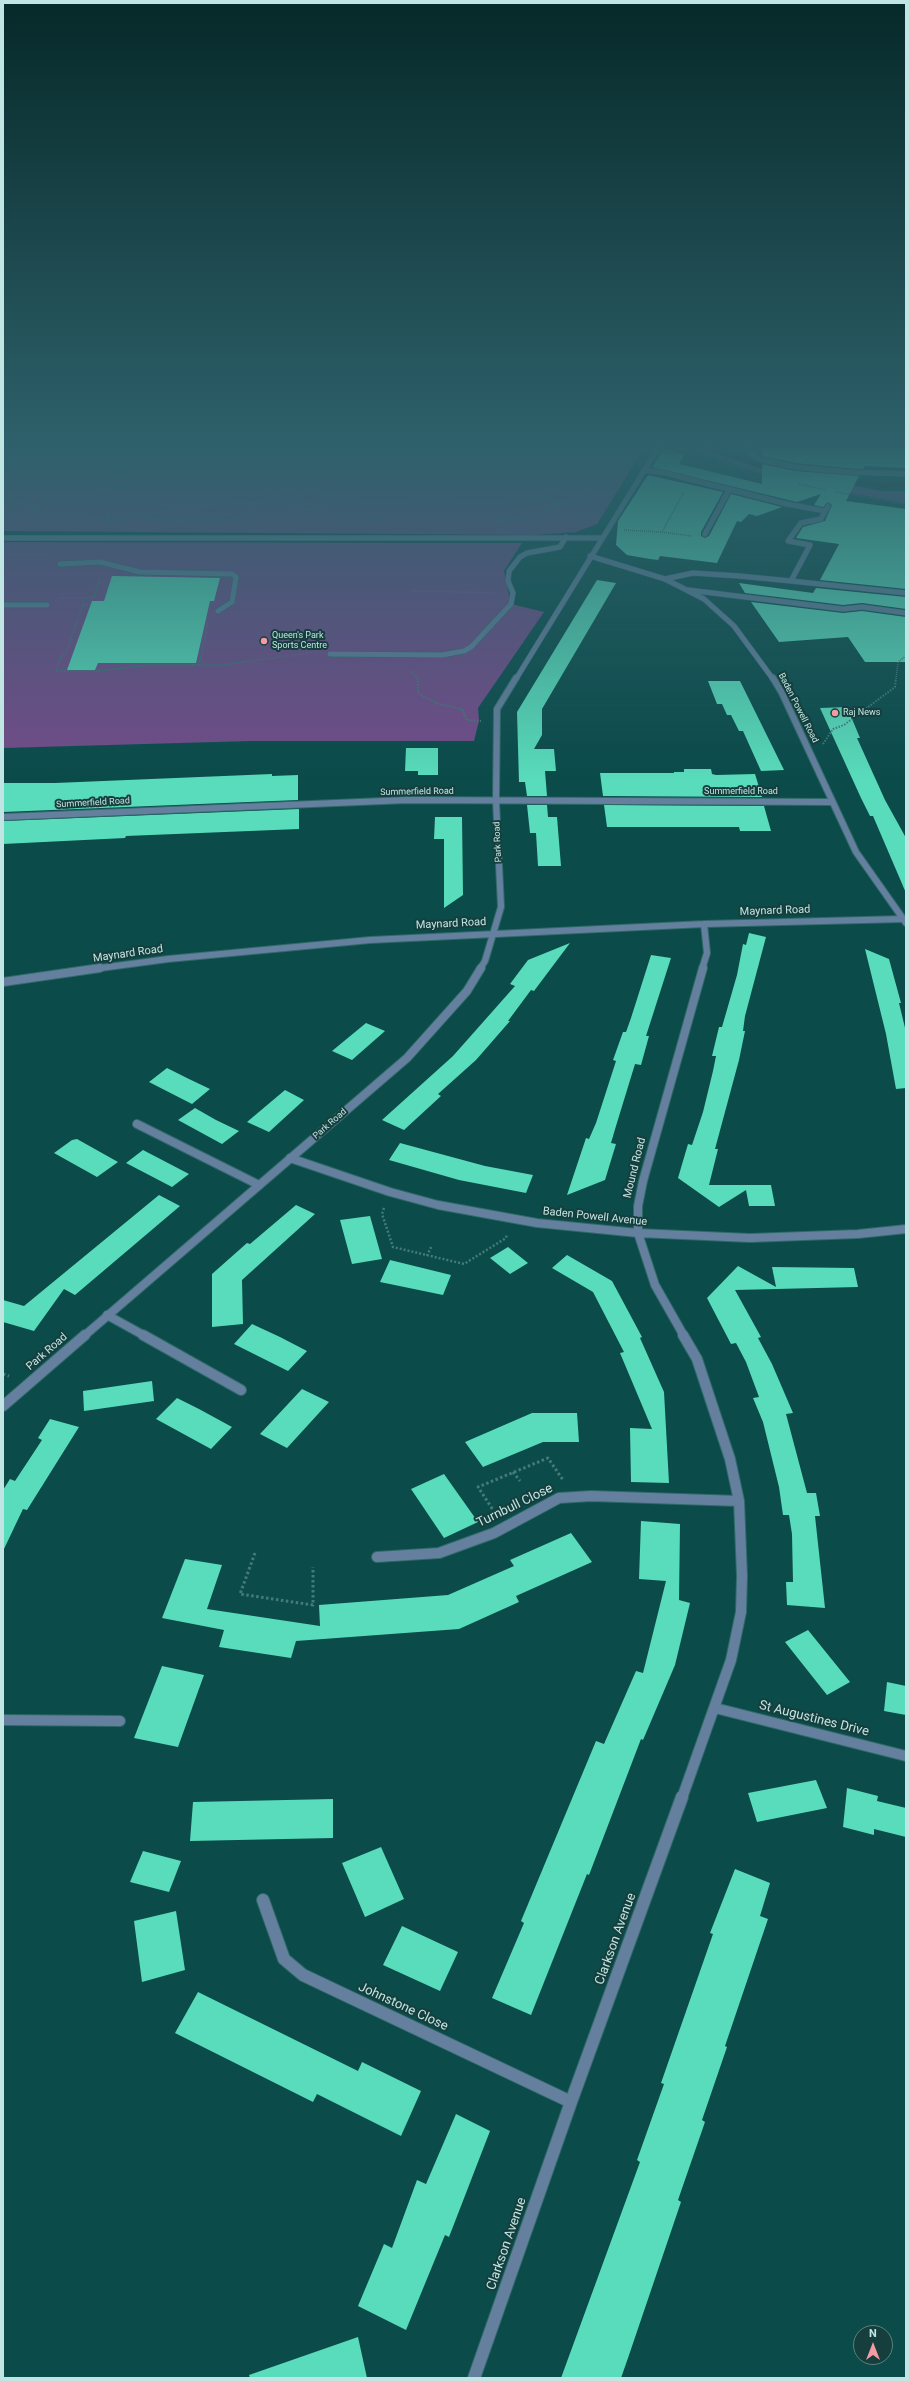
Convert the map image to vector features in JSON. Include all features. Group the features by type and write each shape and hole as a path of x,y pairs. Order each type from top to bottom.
{"street":[{"path":"330,654 442,655 464,651 471,647 511,604 513,593 508,581 508,571 518,559"},
{"name":"Park Road","path":"3,1406 407,1058 467,991 485,961 501,907 496,801 495,722 500,700 588,559"},
{"name":"Baden Powell Road","path":"600,559 665,579 688,590 716,608 750,645 782,692 810,751 831,802 856,852 904,921"},
{"path":"791,581 803,559"},
{"path":"60,564 100,562 140,572 215,572 232,574 236,577 232,602 218,611"},
{"path":"665,579 694,573 791,581 906,594"},
{"path":"688,590 843,609 862,607 906,613"},
{"path":"3,605 47,605"},
{"name":"Summerfield Road","path":"3,817 406,800 831,802"},
{"name":"Maynard Road","path":"3,982 168,959 370,940 704,924 904,921"},
{"name":"Mound Road","path":"704,924 707,953 643,1181 638,1206 638,1233 655,1285 697,1359 730,1459 739,1501"},
{"path":"137,1124 259,1185"},
{"name":"Baden Powell Avenue","path":"290,1158 390,1192 438,1205 511,1218 638,1233 750,1238 858,1234 906,1229"},
{"path":"107,1315 241,1390"},
{"name":"Turnbull Close","path":"378,1556 439,1553 494,1533 559,1498 575,1497 739,1501"},
{"name":"Clarkson Avenue","path":"474,2378 571,2102 715,1708 731,1660 741,1612 742,1576 739,1501"},
{"name":"St Augustines Drive","path":"715,1708 906,1756"},
{"path":"3,1720 120,1722"},
{"name":"Johnstone Close","path":"263,1900 284,1959 303,1975 571,2102"}],"path":[{"path":"57,598 94,598 100,578 94,578"},
{"path":"411,591 513,593"},
{"path":"85,598 66,653 60,656 56,671 98,671 148,665 228,664 312,652 330,654"},
{"path":"83,605 90,605"},
{"path":"199,665 209,621 218,611"},
{"path":"810,751 822,746 833,729 844,725 895,687 898,662 906,656"},
{"path":"406,669 413,672 418,677 418,692 430,701 462,709 467,720 495,722"},
{"path":"390,1192 382,1214 393,1247 464,1264 506,1238 511,1218"},
{"path":"427,1256 431,1247"},
{"path":"504,1527 478,1488 513,1472 548,1458 575,1497"},
{"path":"513,1472 520,1481"},
{"path":"255,1553 240,1594 313,1605 313,1567"}],"shaded area":[{"name":"Queen's Park Sports Centre","path":"3,559 512,559 504,571 511,604 544,612 478,708 479,721 474,741 250,741 3,748"}],"building":[{"path":"685,559 719,559 717,563"},
{"path":"831,559 906,559 906,589 820,580"},
{"path":"112,576 220,578 214,601 210,601 196,663 98,663 95,670 67,670 92,601 104,601"},
{"path":"597,580 616,583 542,709 542,735 534,749 554,749 556,771 545,771 547,796 527,796 525,782 519,782 517,712"},
{"path":"739,583 813,593 816,588 906,597 906,609 862,603 843,605 745,593"},
{"path":"751,602 843,613 862,611 906,617 906,662 865,662 848,637 779,642"},
{"path":"708,681 740,681 784,770 761,771 743,731 739,731 731,715 727,715 722,704 717,704"},
{"path":"847,707 860,738 857,738 885,800 906,838 906,893 873,816 870,816 861,798 820,708"},
{"path":"406,748 438,748 438,775 418,775 418,771 405,771"},
{"path":"684,769 711,769 712,774 716,775 755,774 762,797 603,796 600,773 674,773 684,772"},
{"path":"272,774 272,776 298,775 298,800 3,812 3,783 55,783"},
{"path":"527,805 547,805 548,817 557,817 561,866 538,866 536,833 530,833"},
{"path":"604,805 764,806 771,831 740,831 739,827 607,827"},
{"path":"299,809 299,829 126,836 125,838 3,844 3,821"},
{"path":"435,817 462,817 463,895 444,908 444,839 434,839"},
{"path":"749,933 766,937 745,1016 743,1031 745,1031 739,1060 715,1149 718,1149 709,1185 771,1185 775,1206 749,1206 746,1190 719,1207 678,1178 688,1144 692,1145 703,1112 716,1056 712,1056 719,1027 722,1027 737,975 743,944 746,945"},
{"path":"570,943 534,991 531,990 508,1021 510,1021 476,1060 438,1094 441,1096 404,1130 382,1120 453,1056 515,986 510,984 528,960"},
{"path":"865,949 889,959 901,1003 899,1003 906,1032 906,1088 896,1089 886,1034"},
{"path":"651,955 671,958 646,1036 649,1036 641,1065 635,1064 616,1126 611,1143 616,1144 605,1180 567,1195 586,1138 589,1139 596,1123 616,1061 613,1060 623,1032 626,1032"},
{"path":"366,1023 385,1031 352,1060 332,1051"},
{"path":"167,1068 210,1089 192,1104 149,1082"},
{"path":"285,1090 304,1100 269,1132 247,1122"},
{"path":"195,1108 239,1131 222,1144 178,1120"},
{"path":"77,1139 118,1162 97,1177 54,1153 72,1140"},
{"path":"400,1143 485,1166 533,1175 526,1193 459,1180 389,1160"},
{"path":"143,1150 189,1174 172,1187 126,1163"},
{"path":"159,1195 180,1206 75,1295 64,1289 34,1331 3,1322 3,1300 24,1306"},
{"path":"296,1205 315,1214 242,1280 243,1324 212,1327 212,1274 247,1243 250,1244"},
{"path":"370,1216 382,1259 352,1264 340,1220"},
{"path":"508,1247 528,1263 510,1274 490,1258"},
{"path":"567,1255 612,1281 642,1337 640,1338 664,1392 669,1483 631,1482 630,1428 652,1429 620,1353 624,1352 593,1292 552,1268"},
{"path":"390,1260 451,1275 443,1295 380,1282"},
{"path":"738,1266 776,1287 772,1267 854,1268 858,1287 735,1290 761,1337 758,1338 772,1364 793,1413 786,1414 807,1493 816,1493 820,1516 815,1516 825,1608 787,1605 786,1582 793,1582 792,1534 789,1515 783,1515 779,1487 763,1422 753,1398 759,1397 746,1362 736,1343 731,1344 707,1298"},
{"path":"252,1324 307,1351 288,1371 234,1344"},
{"path":"152,1381 154,1401 84,1411 83,1391"},
{"path":"302,1389 329,1402 287,1448 260,1434"},
{"path":"177,1398 232,1427 211,1449 156,1419"},
{"path":"532,1413 577,1413 579,1442 543,1442 483,1467 465,1442"},
{"path":"50,1419 79,1427 27,1510 23,1509 3,1551 3,1490 10,1479 15,1481 42,1440 38,1438"},
{"path":"444,1474 478,1522 444,1538 411,1489"},
{"path":"641,1521 680,1524 679,1600 690,1603 675,1665 643,1740 641,1739 589,1875 587,1874 531,2015 492,1998 524,1923 521,1921 596,1741 604,1744 636,1671 643,1673 666,1581 639,1579"},
{"path":"571,1533 592,1562 516,1596 519,1602 459,1629 296,1641 291,1658 219,1647 224,1630 162,1618 185,1559 222,1565 207,1609 320,1626 319,1605 448,1595 514,1566 510,1560"},
{"path":"808,1630 850,1682 827,1695 785,1642"},
{"path":"162,1666 204,1675 178,1747 134,1738"},
{"path":"887,1682 906,1686 906,1715 884,1711"},
{"path":"816,1780 827,1808 757,1822 748,1793"},
{"path":"847,1788 878,1796 877,1801 906,1808 906,1837 874,1829 874,1835 843,1827"},
{"path":"333,1799 333,1838 190,1841 193,1802"},
{"path":"381,1847 404,1899 365,1917 342,1863"},
{"path":"143,1851 181,1861 169,1892 130,1882"},
{"path":"735,1869 770,1883 760,1916 768,1919 725,2046 727,2047 702,2120 705,2122 678,2200 681,2202 628,2358 621,2378 561,2378 640,2162 637,2160 664,2084 661,2083 713,1934 710,1933"},
{"path":"176,1911 185,1970 142,1982 134,1921"},
{"path":"402,1926 458,1952 440,1991 383,1965"},
{"path":"198,1992 358,2071 362,2062 421,2091 401,2136 317,2094 313,2102 175,2033"},
{"path":"456,2114 490,2131 449,2237 445,2235 406,2330 358,2306 384,2244 392,2248 417,2180 426,2184"},
{"path":"358,2337 367,2378 250,2378 249,2375"}],"place":[{"name":"Queen's Park Sports Centre","path":"264,641"},
{"name":"Raj News","path":"835,713"}]}
